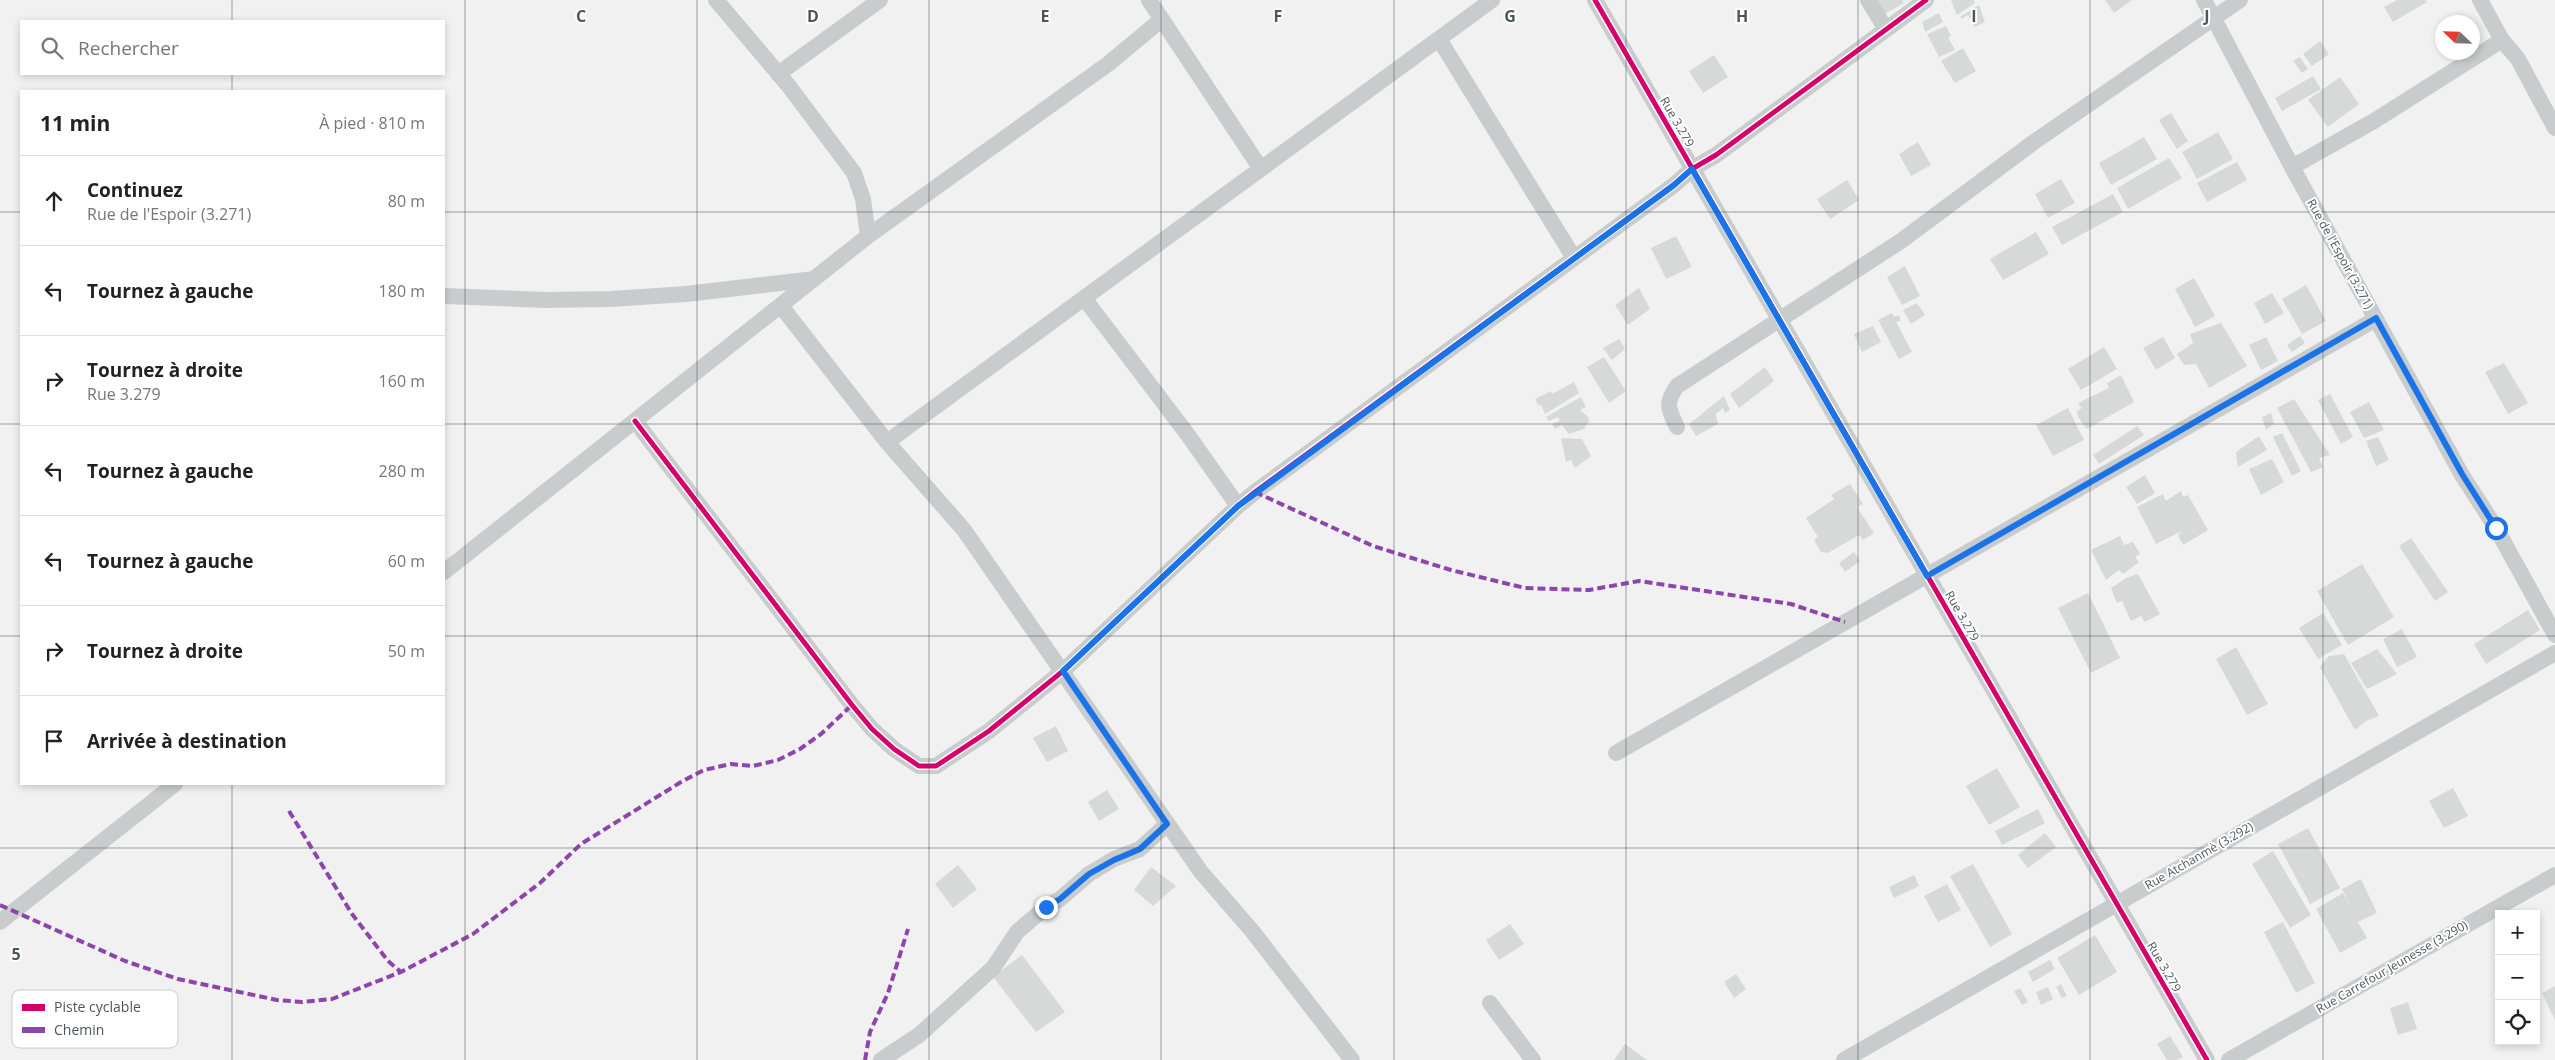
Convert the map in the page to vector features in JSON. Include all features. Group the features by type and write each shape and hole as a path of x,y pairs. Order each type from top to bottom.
{"street":[{"path":"716,0 778,74 854,173 863,199 868,236"},
{"path":"778,74 880,0"},
{"path":"887,442 1492,0"},
{"name":"Rue 3.279","path":"1595,0 2207,1060"},
{"path":"1868,0 1886,29"},
{"path":"635,421 872,729 894,749 919,766 936,766 990,731 1063,671 1238,506 1692,169 1716,154 1926,0"},
{"name":"Rue de l'Espoir (3.271)","path":"2204,0 2292,167 2462,474 2496,528 2555,635"},
{"path":"1677,427 1669,411 1669,398 1677,386 1901,241 1990,176 2011,158 2240,0"},
{"path":"2480,0 2502,40 2518,60 2555,128"},
{"path":"445,571 868,236 1108,64 1157,7 1261,169"},
{"path":"1439,39 1574,258"},
{"path":"2292,167 2374,122 2502,40"},
{"path":"445,296 545,300 611,298 686,294 814,279"},
{"path":"1084,298 1188,435 1238,506"},
{"path":"781,306 887,442 964,530 1201,872 1253,932 1352,1060"},
{"path":"1616,753 2376,318"},
{"name":"Rue Atchanmè (3.292)","path":"1844,1060 2555,652"},
{"path":"0,922 174,785"},
{"path":"881,1060 919,1035 993,968 1018,932 1046,907 1060,899 1089,874 1114,860 1140,849 1167,824"},
{"name":"Rue Carrefour Jeunesse (3.290)","path":"2229,1060 2555,875"},
{"path":"1490,1003 1533,1060"}],"building":[{"path":"1875,0 1902,0 1904,3 1883,15"},
{"path":"1951,0 1974,0 1975,3 1957,15"},
{"path":"2105,0 2132,0 2114,13"},
{"path":"2397,0 2425,0 2427,2 2393,22 2384,7"},
{"path":"1979,5 1985,22 1975,27 1968,15 1962,19 1960,17"},
{"path":"1939,13 1943,22 1925,32 1922,22"},
{"path":"1946,26 1951,36 1948,37 1955,50 1939,57 1927,34"},
{"path":"2320,41 2329,54 2312,66 2303,54"},
{"path":"1963,48 1976,71 1955,83 1941,61"},
{"path":"1714,55 1728,77 1703,93 1689,71"},
{"path":"2300,57 2308,69 2302,73 2293,61"},
{"path":"2313,76 2321,89 2282,111 2275,98"},
{"path":"2340,77 2359,104 2328,127 2308,100"},
{"path":"2171,113 2188,141 2177,149 2159,120"},
{"path":"2218,132 2233,159 2197,179 2182,152"},
{"path":"2144,137 2157,159 2111,185 2099,163"},
{"path":"1918,142 1931,165 1911,176 1899,154"},
{"path":"2169,158 2182,178 2128,209 2117,188"},
{"path":"2237,162 2247,180 2207,202 2197,183"},
{"path":"2061,179 2075,203 2048,218 2035,194"},
{"path":"1847,180 1859,200 1830,219 1817,199"},
{"path":"2113,194 2123,212 2062,245 2052,227"},
{"path":"2036,232 2049,254 2003,280 1990,259"},
{"path":"1676,236 1692,267 1666,279 1651,248"},
{"path":"1905,266 1920,296 1902,305 1887,277"},
{"path":"2194,278 2215,316 2195,327 2175,289"},
{"path":"2306,285 2326,321 2302,334 2282,299"},
{"path":"1639,288 1650,309 1628,325 1615,305"},
{"path":"2272,293 2284,313 2265,324 2254,303"},
{"path":"1917,303 1925,315 1911,324 1903,310"},
{"path":"1892,313 1894,317 1899,315 1901,321 1896,322 1912,352 1899,359 1878,320"},
{"path":"2221,323 2247,366 2209,388 2196,364 2184,365 2177,354 2193,343 2190,334"},
{"path":"1873,326 1881,342 1862,352 1854,334"},
{"path":"2300,336 2305,343 2292,352 2287,345"},
{"path":"2163,337 2175,358 2156,370 2143,348"},
{"path":"2266,337 2278,361 2261,370 2249,345"},
{"path":"1619,339 1625,349 1612,360 1603,348"},
{"path":"2104,347 2117,369 2081,390 2068,369"},
{"path":"1604,357 1626,391 1609,403 1587,367"},
{"path":"2504,363 2528,403 2508,414 2485,372"},
{"path":"1765,367 1774,381 1739,408 1730,394"},
{"path":"2121,375 2134,402 2087,429 2078,417 2077,411 2082,408 2078,403 2109,388 2107,383"},
{"path":"1574,382 1579,393 1545,414 1541,405 1538,405 1535,399 1551,391 1552,394"},
{"path":"2330,394 2353,437 2341,444 2318,400"},
{"path":"1724,396 1730,410 1725,413 1723,408 1716,414 1718,424 1696,436 1689,424"},
{"path":"1581,397 1586,407 1580,410 1588,417 1589,421 1584,429 1569,434 1562,425 1555,429 1552,424 1560,421 1558,417 1549,421 1546,417"},
{"path":"2294,399 2330,455 2319,458 2323,467 2311,472 2277,408"},
{"path":"2369,402 2384,430 2364,438 2350,412"},
{"path":"2068,408 2084,440 2053,456 2036,425"},
{"path":"2271,413 2274,424 2266,430 2262,417"},
{"path":"2137,426 2144,435 2099,464 2093,455"},
{"path":"2282,433 2301,471 2292,476 2273,437"},
{"path":"2259,436 2267,450 2238,467 2236,452"},
{"path":"2378,437 2389,460 2376,466 2366,441"},
{"path":"1561,438 1582,439 1591,456 1575,468 1571,460 1566,462"},
{"path":"2272,459 2284,482 2261,495 2249,469"},
{"path":"2145,475 2155,493 2137,504 2126,487"},
{"path":"1850,484 1863,504 1857,507 1874,533 1863,540 1859,535 1828,553 1821,552 1814,540 1818,537 1806,518 1834,499 1831,495"},
{"path":"2181,491 2183,497 2188,495 2208,530 2183,545 2178,535 2182,531 2156,544 2137,507 2163,494 2166,501"},
{"path":"2120,536 2124,545 2133,542 2140,554 2135,557 2139,562 2123,574 2119,570 2106,580 2091,550"},
{"path":"2411,538 2448,592 2435,601 2399,546"},
{"path":"1854,552 1860,561 1845,572 1839,563"},
{"path":"2362,564 2394,617 2348,645 2317,591"},
{"path":"2138,574 2160,614 2145,622 2141,616 2131,621 2122,601 2117,603 2111,588 2126,578"},
{"path":"2088,593 2120,658 2091,673 2058,608"},
{"path":"2528,610 2540,630 2486,664 2474,644"},
{"path":"2323,613 2342,645 2318,659 2299,628"},
{"path":"2402,629 2417,657 2397,667 2383,639"},
{"path":"2236,647 2268,704 2247,715 2216,659"},
{"path":"2377,649 2397,674 2367,689 2351,663"},
{"path":"2344,654 2379,716 2366,721 2355,730 2320,667 2329,656"},
{"path":"1056,726 1068,751 1047,762 1033,738"},
{"path":"1997,768 2020,807 1989,825 1966,786"},
{"path":"2453,788 2468,816 2444,828 2429,801"},
{"path":"1107,790 1119,809 1099,821 1088,802"},
{"path":"2038,809 2045,823 2002,845 1995,831"},
{"path":"2308,828 2340,888 2310,904 2278,844"},
{"path":"2045,833 2056,847 2028,868 2018,855"},
{"path":"2273,851 2311,915 2290,928 2252,864"},
{"path":"1973,864 2012,934 1990,947 1950,876"},
{"path":"958,865 977,889 953,908 935,884"},
{"path":"1151,867 1176,886 1153,906 1134,890"},
{"path":"1914,875 1919,886 1894,898 1889,887"},
{"path":"2361,879 2377,913 2358,922 2367,938 2340,953 2316,909 2343,893 2352,909 2342,889"},
{"path":"1947,884 1961,910 1938,922 1924,896"},
{"path":"2283,922 2315,983 2296,993 2264,932"},
{"path":"1510,924 1524,944 1499,960 1486,940"},
{"path":"2095,935 2117,972 2079,995 2057,958"},
{"path":"1022,955 1065,1012 1036,1032 993,977"},
{"path":"2050,960 2055,969 2033,982 2028,972"},
{"path":"1736,974 1746,989 1734,998 1724,982"},
{"path":"2061,984 2067,996 2062,998 2056,987"},
{"path":"2555,986 2555,1020 2542,993"},
{"path":"2048,987 2053,999 2041,1005 2036,992"},
{"path":"2020,988 2028,1002 2022,1005 2014,991"},
{"path":"2408,1002 2417,1029 2398,1035 2390,1008"},
{"path":"2170,1036 2183,1057 2177,1060 2167,1060 2157,1044"},
{"path":"1625,1044 1647,1060 1614,1060"}],"marked path":[{"path":"1255,492 1373,546 1451,570 1525,588 1589,590 1639,581 1791,604 1845,622"},
{"path":"0,905 125,961 178,979 277,1000 302,1002 332,999 401,972 473,934 540,883 581,844 681,782 704,770 731,764 753,766 778,760 800,749 821,734 852,705"},
{"path":"289,811 352,914 388,961 401,972"},
{"path":"865,1060 870,1032 888,993 908,929"}],"cycle path":[{"path":"1595,0 2207,1060"},
{"path":"635,421 872,729 894,749 919,766 936,766 989,731 1063,671 1255,492 1674,185 1692,169 1716,155 1926,0"}],"route":[{"path":"1046,907 1060,899 1089,874 1114,860 1140,849 1167,824 1063,671 1255,492 1674,185 1692,169 1927,576 2376,318 2462,474 2496,528"}]}
